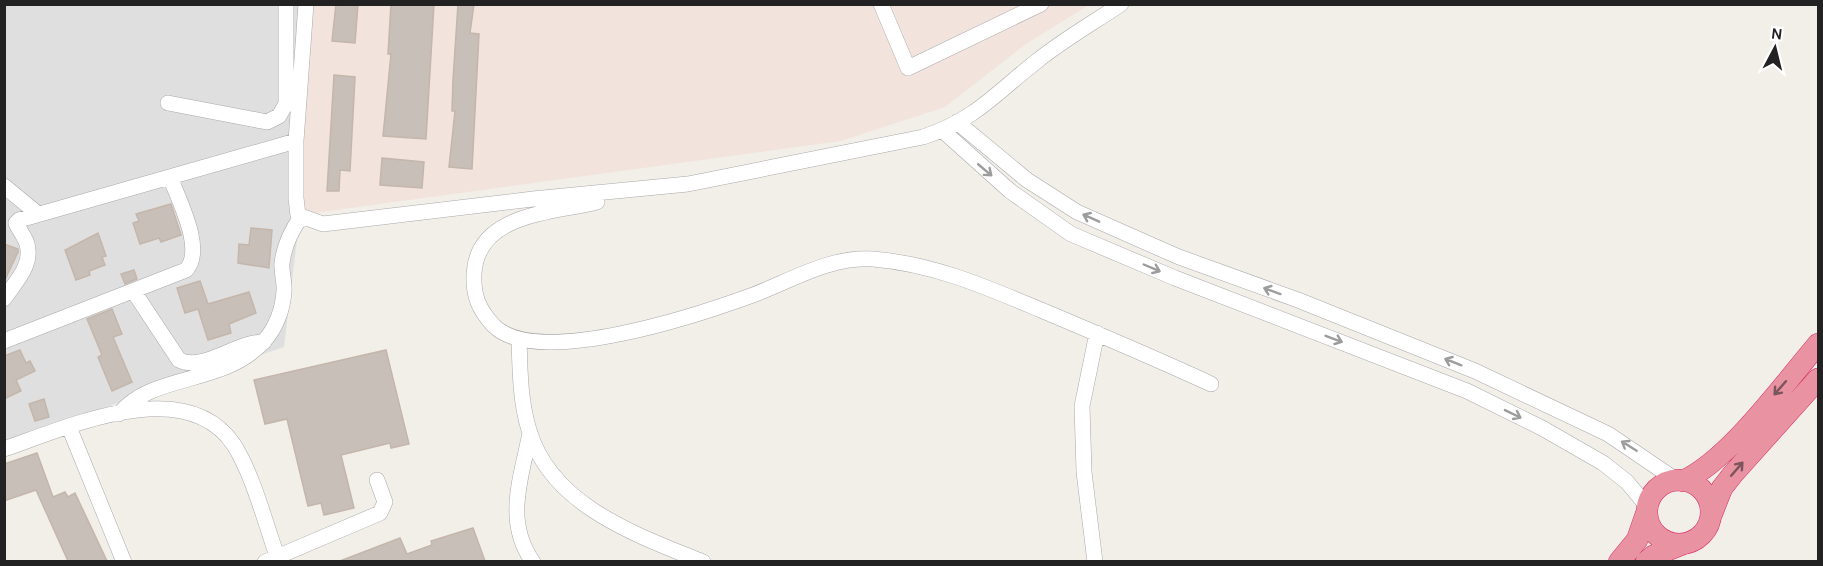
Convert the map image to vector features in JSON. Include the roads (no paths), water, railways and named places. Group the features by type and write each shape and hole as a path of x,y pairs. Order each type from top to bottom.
{"highway":[{"path":"1619,561 1637,540 1657,488 1680,481 1707,466 1730,445 1818,344"},
{"path":"1646,561 1701,536 1710,520 1719,494 1733,474 1818,379"},
{"path":"1680,481 1693,484 1708,499 1710,520"},
{"path":"1647,510 1649,524 1663,540 1683,544"}],"street":[{"path":"168,103 267,122 279,116 287,98 286,4"},
{"path":"306,4 296,141 297,211 301,217 323,224 533,199 641,190 738,175 942,130 985,106 1037,61 1121,4"},
{"path":"881,4 908,68 1041,4"},
{"path":"957,122 1028,180 1077,212 1179,257 1298,300 1475,370 1608,434 1680,481"},
{"path":"942,130 1010,191 1071,234 1175,278 1467,391 1542,428 1603,463 1627,482 1647,510"},
{"path":"4,299 26,268 28,260 27,242 16,223 38,214 296,141"},
{"path":"4,341 186,270 194,257 194,244 170,177"},
{"path":"4,186 38,214"},
{"path":"641,190 534,215 503,226 483,244 474,264 473,290 480,311 497,328 519,339 552,343 595,338 691,316 833,263 861,259 930,268 961,277 1097,333 1211,384"},
{"path":"119,414 127,404 151,389 206,376 244,358 264,342 276,325 285,289 282,265 287,242 301,217"},
{"path":"134,292 179,360 185,363 212,359 247,342 264,342"},
{"path":"1095,561 1084,472 1082,406 1097,333"},
{"path":"519,339 521,393 530,433 541,459 581,503 635,534 702,561"},
{"path":"4,449 69,427 119,414 170,408 195,414 216,426 239,454 271,559 380,513 385,502 377,480"},
{"path":"69,427 124,561"},
{"path":"530,433 515,520 523,547 533,561"}]}
